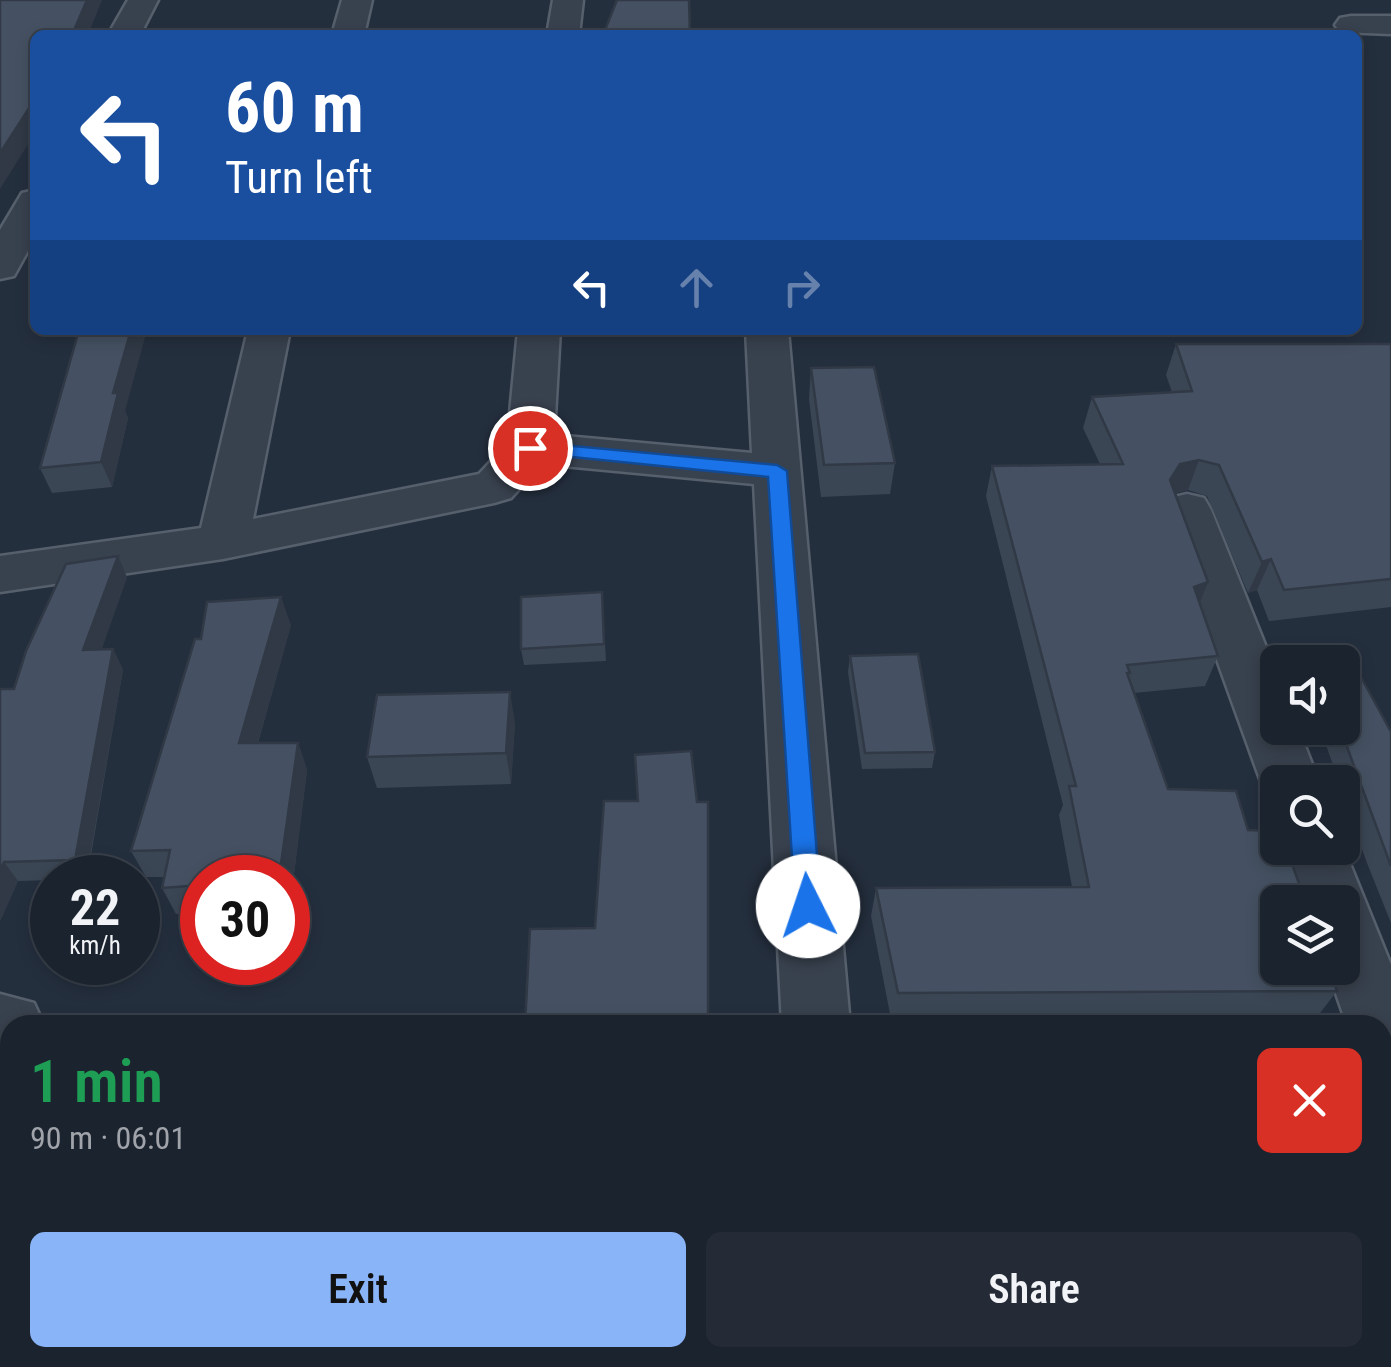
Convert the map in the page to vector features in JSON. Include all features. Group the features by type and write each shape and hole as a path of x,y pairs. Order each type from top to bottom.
{"street":[{"path":"127,30 143,0"},
{"path":"349,30 357,0"},
{"path":"565,30 568,0"},
{"path":"1351,25 1391,25"},
{"path":"0,267 30,210"},
{"path":"223,542 268,335"},
{"path":"0,574 223,542 494,487 530,448 540,335"},
{"path":"767,335 815,1015"},
{"path":"530,448 777,471"},
{"path":"1187,510 1284,765"},
{"path":"1360,969 1378,1015"}],"building":[{"path":"0,0 87,0 74,30 30,30 30,107 0,153"},
{"path":"617,0 689,0 690,30 605,30"},
{"path":"78,335 130,335 113,393 118,393 101,462 40,468"},
{"path":"1176,344 1391,344 1391,579 1284,590 1271,559 1262,562 1219,465 1199,460 1180,464 1170,480 1208,582 1194,587 1218,656 1127,665 1168,789 1236,791 1248,830 1260,830 1260,865 1292,865 1300,885 1260,885 1260,985 1335,985 1337,991 898,993 876,888 1089,887 1069,786 1076,786 992,466 1123,464 1092,397 1192,391"},
{"path":"874,367 895,463 824,465 811,368"},
{"path":"118,556 83,650 113,649 76,855 30,855 30,861 4,862 0,871 0,689 14,689 26,651 66,564"},
{"path":"602,592 604,644 521,649 521,597"},
{"path":"281,597 239,743 298,743 282,855 180,855 180,887 162,888 170,850 131,851 195,639 201,639 207,602"},
{"path":"918,654 935,752 865,753 850,656"},
{"path":"1360,675 1391,732 1391,866 1360,782 1360,765 1354,765 1346,745 1360,745"},
{"path":"510,692 506,753 367,757 377,695"},
{"path":"691,751 697,802 708,802 708,1015 526,1015 530,929 595,928 604,801 638,801 635,755"}],"route":[{"path":"530,448 777,471 808,906"}]}
